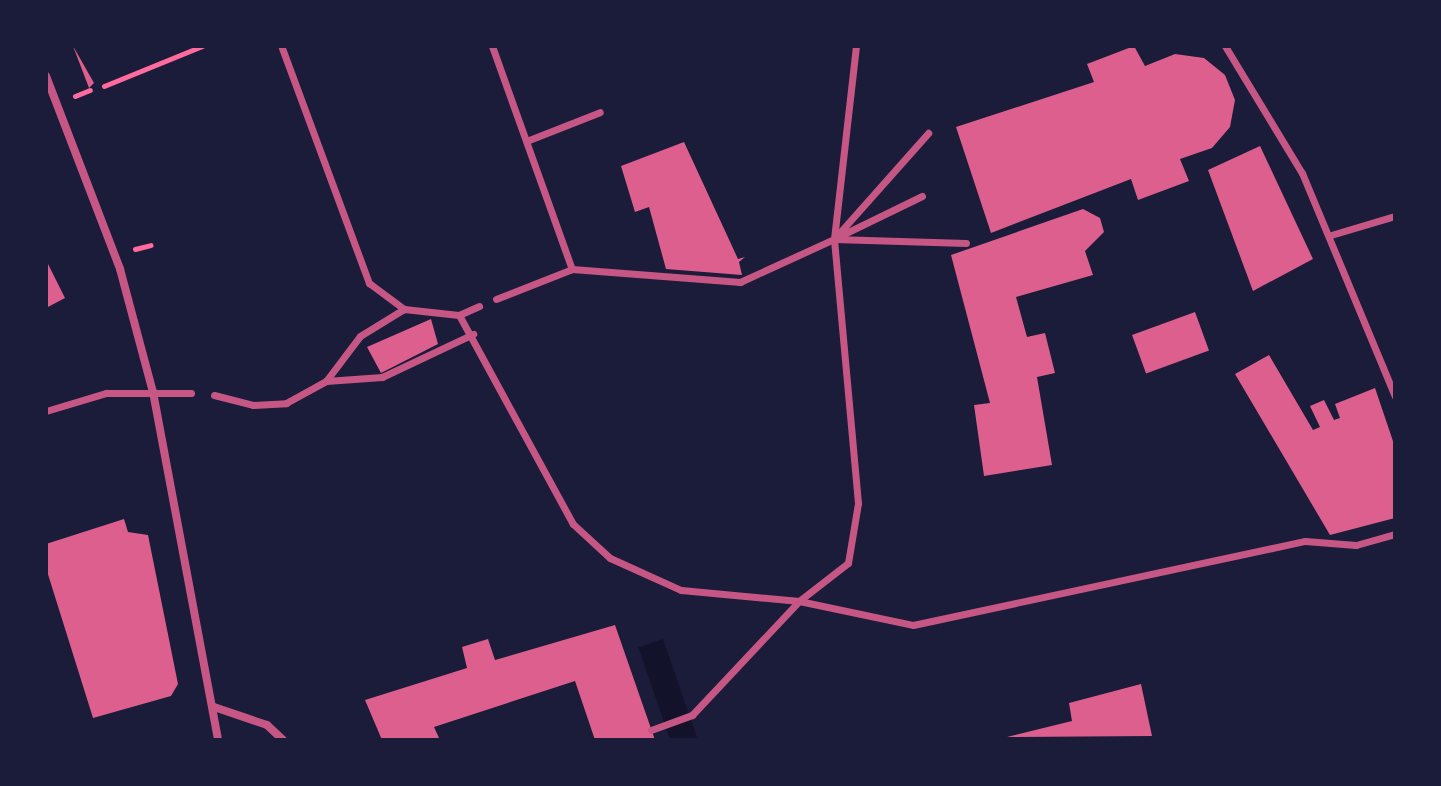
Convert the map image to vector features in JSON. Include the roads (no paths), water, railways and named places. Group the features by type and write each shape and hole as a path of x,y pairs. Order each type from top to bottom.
{"street":[{"path":"492,46 529,140 572,269"},
{"path":"651,730 692,715 799,601 848,563 858,503 834,239 856,46"},
{"path":"1225,46 1331,235 1395,396"},
{"path":"283,47 369,283 404,309 459,315 479,306"},
{"path":"46,76 120,269 153,392 218,740"},
{"path":"529,140 600,112"},
{"path":"834,239 928,133"},
{"path":"496,299 572,269 740,282 922,196"},
{"path":"1331,235 1395,216"},
{"path":"834,239 966,243"},
{"path":"214,395 253,405 286,403 326,381 360,336 404,309"},
{"path":"459,315 473,334 573,524 610,558 681,590 799,601 913,625 1305,541 1356,545 1395,534"},
{"path":"326,381 382,377 473,334"},
{"path":"46,411 106,393 191,393"},
{"path":"214,707 267,725 283,740"}]}
